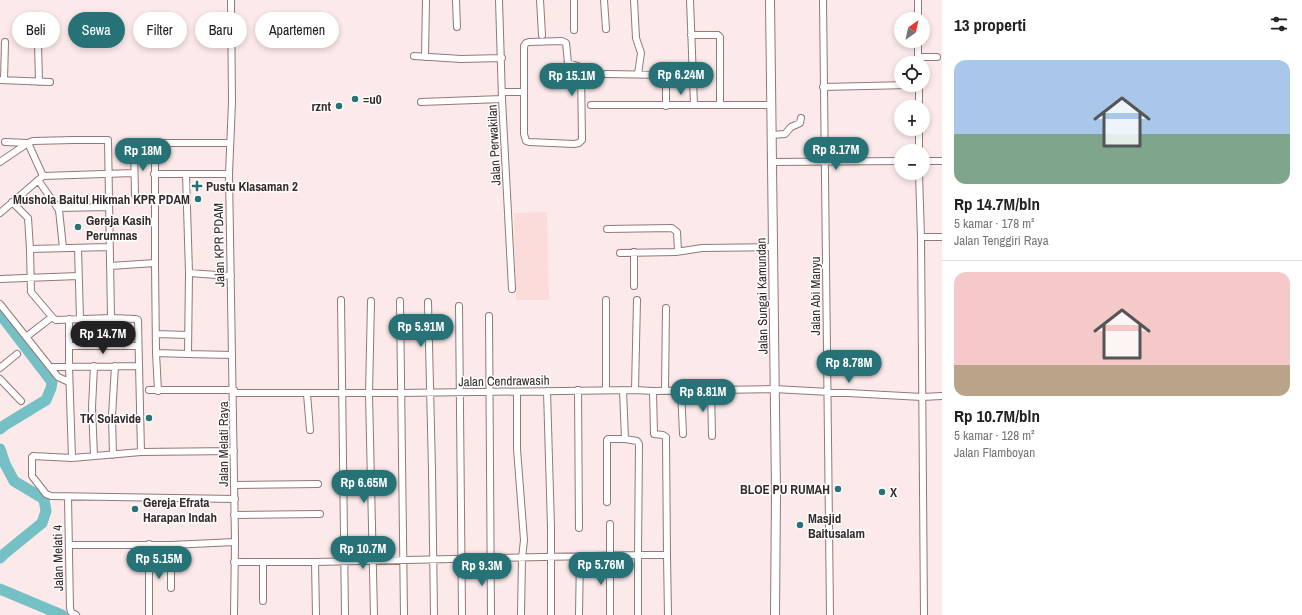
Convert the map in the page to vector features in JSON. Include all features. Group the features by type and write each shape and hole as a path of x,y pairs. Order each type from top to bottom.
{"main road":[{"name":"Jalan Sungai Kamundan","path":"770,0 776,492 775,615"}],"street":[{"name":"Jalan KPR PDAM","path":"231,0 232,102 229,174 234,391"},
{"path":"425,57 426,0"},
{"path":"456,0 457,27"},
{"name":"Jalan Perwakilan","path":"499,0 502,58 502,100 512,289"},
{"path":"540,0 542,35"},
{"path":"574,0 574,30"},
{"path":"604,0 606,29"},
{"path":"634,0 636,38 641,53 638,74"},
{"path":"690,0 694,105"},
{"name":"Jalan Abi Manyu","path":"823,0 830,615"},
{"path":"918,0 918,12"},
{"path":"691,35 718,35 720,37 720,105"},
{"path":"5,42 2,80 50,82"},
{"path":"529,42 565,42 567,62 578,66 581,69 581,142 574,144 526,141 524,134 523,92 524,44 529,42"},
{"path":"38,48 39,82"},
{"path":"414,56 461,59 502,58"},
{"path":"930,58 937,57"},
{"path":"606,74 666,75 666,106"},
{"path":"823,87 894,85"},
{"path":"502,92 523,92"},
{"path":"421,102 502,100"},
{"path":"591,105 771,105"},
{"path":"771,135 785,134 791,127 800,123 801,118"},
{"path":"0,162 33,141 108,141 111,318"},
{"path":"5,142 28,143"},
{"path":"28,143 41,178 58,208 63,248"},
{"path":"158,391 156,353 155,143 230,143"},
{"path":"134,150 135,195"},
{"path":"930,161 942,160"},
{"path":"772,162 894,161"},
{"path":"0,213 41,178 134,173"},
{"path":"154,174 229,174"},
{"path":"186,174 189,273 188,354"},
{"path":"919,180 924,615"},
{"path":"12,202 29,219 30,288 33,295 52,317 56,320 111,318 138,320 140,452"},
{"path":"58,208 109,207"},
{"path":"607,229 672,228 677,232 678,251"},
{"path":"921,237 942,237"},
{"path":"30,249 109,247"},
{"path":"620,253 678,251 702,248 773,247"},
{"path":"78,248 80,319"},
{"path":"634,252 634,286"},
{"path":"110,266 155,263"},
{"path":"189,273 231,276"},
{"path":"0,279 78,276"},
{"path":"341,300 345,615"},
{"path":"606,300 606,390"},
{"path":"635,390 637,300"},
{"path":"371,301 369,394 374,560 374,615"},
{"path":"400,301 404,615"},
{"path":"428,302 431,393 434,615"},
{"path":"0,304 50,367 60,378 69,382"},
{"path":"459,306 462,615"},
{"path":"665,390 666,308"},
{"path":"489,316 492,615"},
{"path":"26,337 52,317"},
{"path":"69,319 69,382 72,458"},
{"path":"156,334 188,335"},
{"path":"69,346 138,346"},
{"path":"156,353 232,355"},
{"path":"0,368 17,354"},
{"path":"94,366 92,407 94,456"},
{"path":"113,455 112,416 115,366"},
{"path":"50,367 138,366"},
{"path":"0,380 21,401"},
{"path":"682,389 682,434"},
{"path":"711,389 712,436"},
{"name":"Jalan Cendrawasih","path":"149,390 369,394 547,392 578,390 774,389 922,397 942,396"},
{"path":"578,390 579,528"},
{"path":"623,390 625,439"},
{"path":"653,390 654,434 663,435 666,437 668,615"},
{"name":"Jalan Melati Raya","path":"234,391 234,515 236,542 234,562 234,615"},
{"path":"517,392 518,449 524,540 522,558 521,615"},
{"path":"547,392 551,556 550,615"},
{"path":"307,394 310,430"},
{"path":"607,502 607,440 625,439 637,441 639,444 638,615"},
{"path":"234,452 140,452 72,458 32,456 32,476 46,494 51,496 235,498"},
{"path":"234,485 318,484"},
{"name":"Jalan Melati 4","path":"68,497 70,608 71,612 76,615"},
{"path":"234,515 320,514"},
{"path":"610,524 610,615"},
{"path":"70,545 171,545 236,542"},
{"path":"149,544 149,615"},
{"path":"171,545 171,588"},
{"path":"234,562 315,562 403,559 491,559 551,556 668,555"},
{"path":"579,615 580,556"},
{"path":"263,562 263,600"},
{"path":"315,562 316,615"}],"shaded area":[{"path":"547,212 549,300 516,300 514,213"}],"waterway":[{"path":"0,314 52,382 46,400 0,429"},
{"path":"0,449 5,464 14,481 44,499 46,511 42,523 0,558"},
{"path":"0,589 62,615"}],"place":[{"name":"=u0","path":"355,99"},
{"name":"rznt","path":"339,106"},
{"name":"Pustu Klasaman 2","path":"197,186"},
{"name":"Mushola Baitul Hikmah KPR PDAM","path":"198,199"},
{"name":"Gereja Kasih Perumnas","path":"78,227"},
{"name":"TK Solavide","path":"149,418"},
{"name":"BLOE PU RUMAH","path":"838,489"},
{"name":"X","path":"882,492"},
{"name":"Gereja Efrata Harapan Indah","path":"135,509"},
{"name":"Masjid Baitusalam","path":"800,525"}]}
